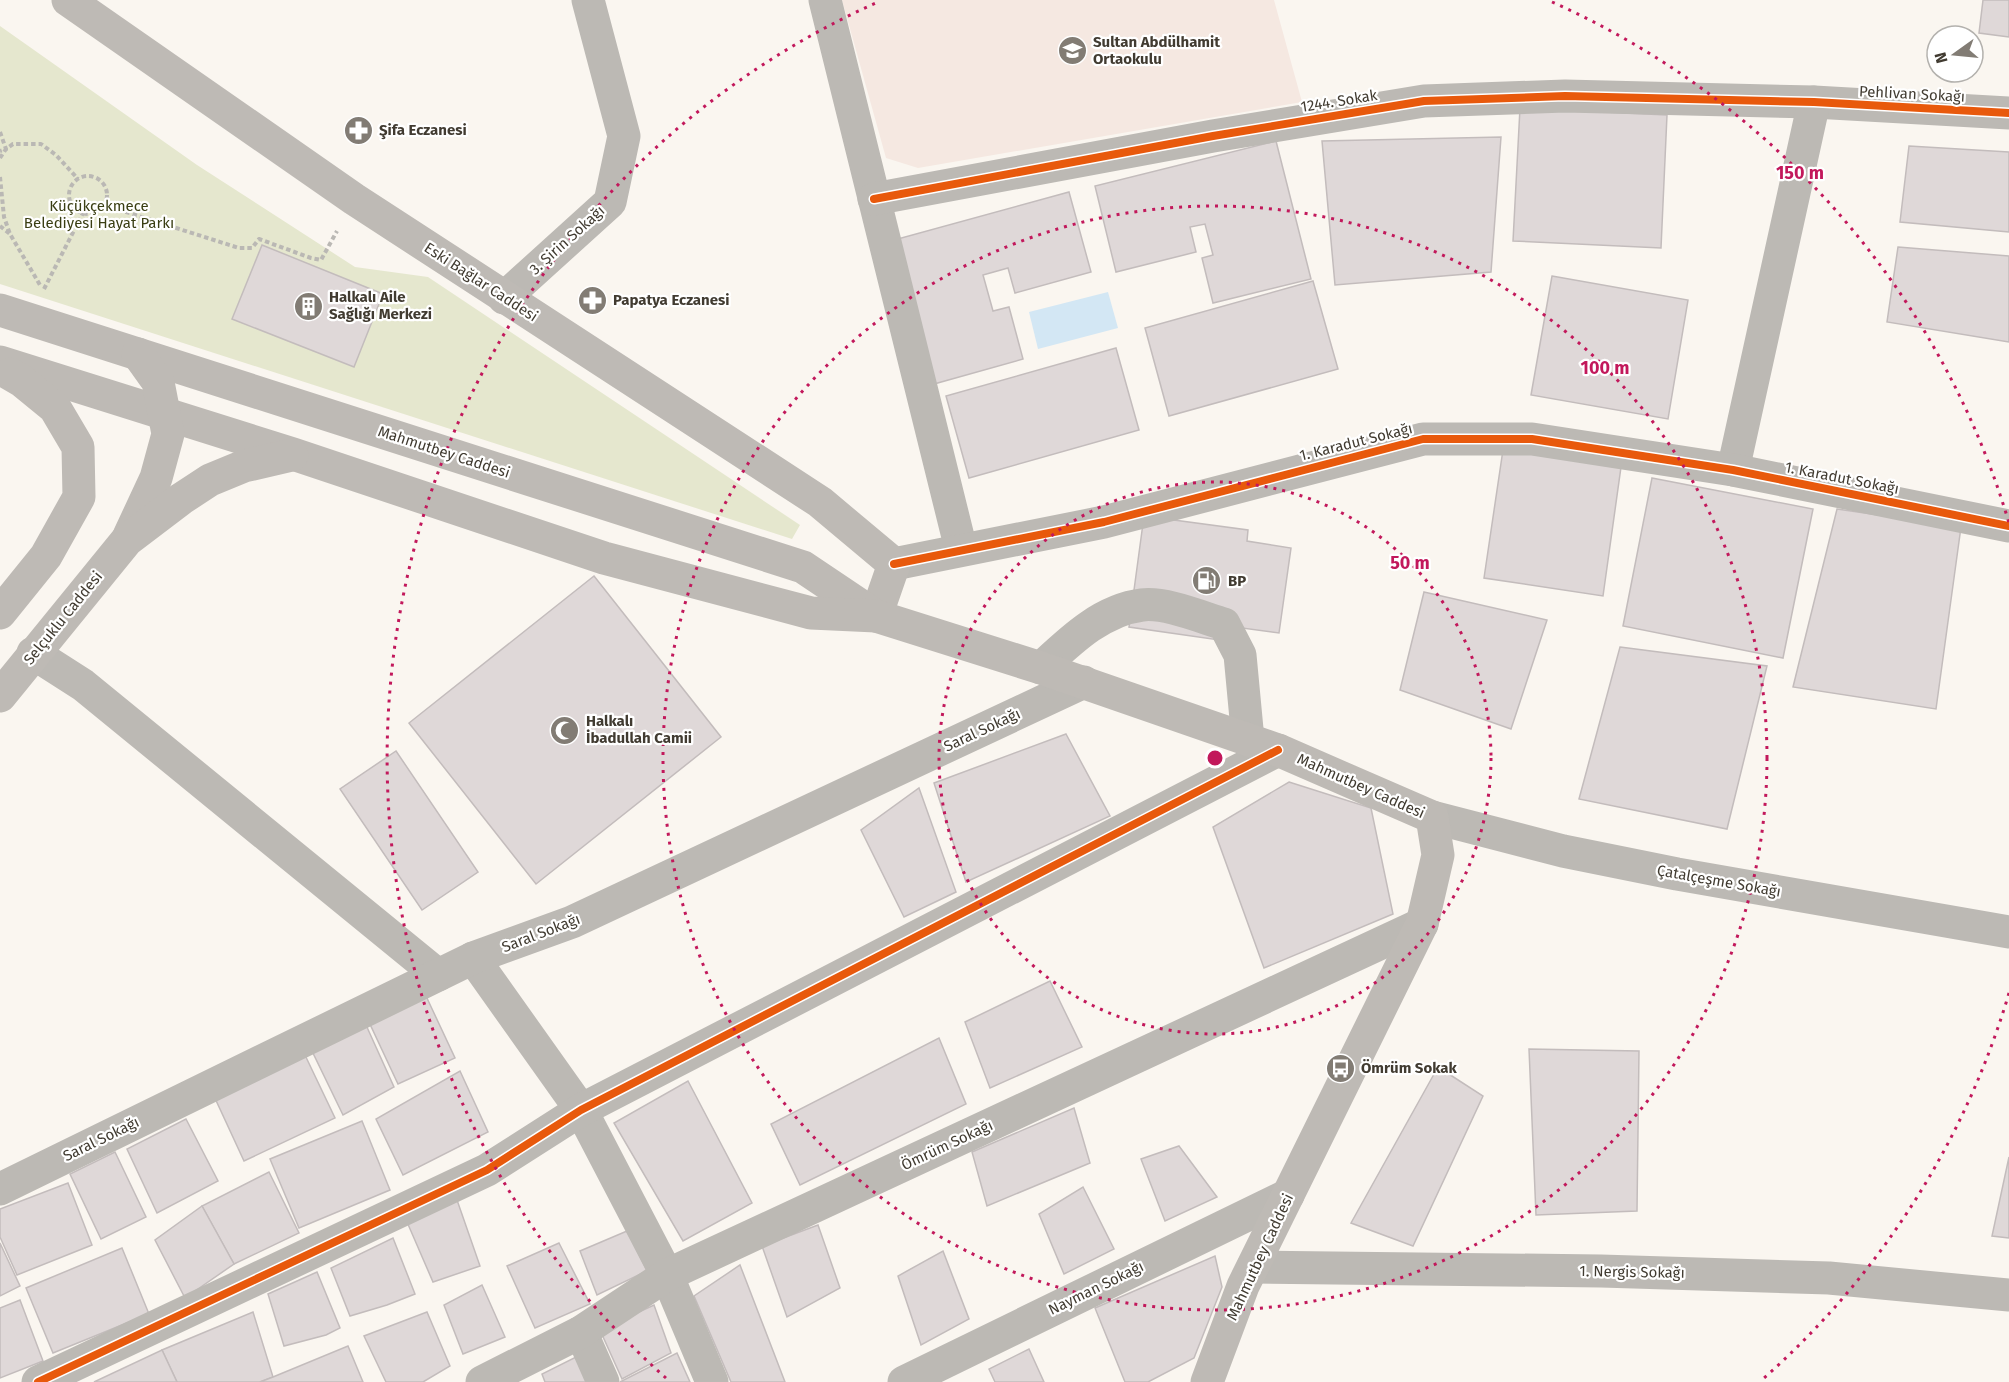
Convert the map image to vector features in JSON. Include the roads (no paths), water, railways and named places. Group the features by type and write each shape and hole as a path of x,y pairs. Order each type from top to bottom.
{"main road":[{"name":"Eski Bağlar Caddesi","path":"68,0 354,199 820,502 894,564"},
{"name":"Mahmutbey Caddesi","path":"0,310 803,567 876,616"},
{"path":"127,540 156,478 168,434 158,382 138,354"},
{"name":"Mahmutbey Caddesi","path":"0,362 293,454 603,558 811,613 876,616 1041,668 1263,745 1432,817 1438,855 1422,924 1243,1286 1207,1382"},
{"path":"0,369 22,381 55,408 78,447 79,497 46,556 0,614"},
{"path":"127,540 210,480 244,466 293,454"},
{"name":"Selçuklu Caddesi","path":"0,696 127,540"},
{"path":"876,616 894,564"}],"street":[{"name":"3. Şirin Sokağı","path":"504,298 610,201 624,136 588,0"},
{"path":"825,0 961,549"},
{"name":"1244. Sokak","path":"874,200 1213,136 1424,101 1565,96 1814,102"},
{"path":"1733,470 1814,102"},
{"name":"Pehlivan Sokağı","path":"1814,102 2009,113"},
{"name":"1. Karadut Sokağı","path":"894,564 1104,522 1423,439 1532,440 1733,470 2009,526"},
{"path":"38,1382 487,1170 581,1110 1263,745 1240,655 1224,624 1167,608 1143,605 1109,614 1069,642 1041,668"},
{"path":"33,653 83,685 438,975"},
{"name":"Saral Sokağı","path":"0,1189 473,958 572,922 1084,682"},
{"name":"Çatalçeşme Sokağı","path":"1432,817 1563,851 1677,874 2009,932"},
{"name":"Ömrüm Sokağı","path":"482,1382 581,1332 668,1275 1422,924"},
{"path":"473,958 581,1110 668,1275 712,1382"},
{"name":"Nayman Sokağı","path":"904,1382 1288,1194"},
{"name":"1. Nergis Sokağı","path":"1253,1267 1601,1271 1828,1278 2009,1295"},
{"path":"581,1332 603,1382"}],"water":[{"path":"1108,292 1118,328 1038,349 1029,312"}],"place":[{"name":"Sultan Abdülhamit Ortaokulu","path":"1072,51"},
{"name":"Şifa Eczanesi","path":"358,130"},
{"name":"Papatya Eczanesi","path":"592,300"},
{"name":"Halkalı Aile Sağlığı Merkezi","path":"308,306"},
{"name":"BP","path":"1207,581"},
{"name":"Halkalı İbadullah Camii","path":"565,730"},
{"name":"Ömrüm Sokak","path":"1340,1068"}],"park label":[{"name":"Küçükçekmece Belediyesi Hayat Parkı","path":"99,214"}]}
